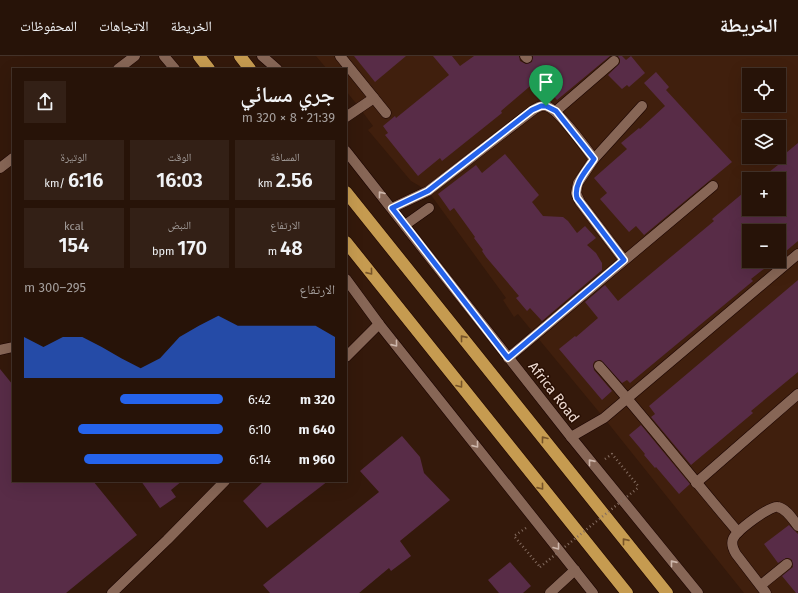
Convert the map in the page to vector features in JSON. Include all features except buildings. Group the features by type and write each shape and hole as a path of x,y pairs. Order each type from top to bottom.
{"highway":[{"path":"199,56 208,68"},
{"path":"240,56 249,68"},
{"path":"347,193 668,593"},
{"path":"347,243 627,593"}],"street":[{"path":"119,68 135,56"},
{"path":"164,56 174,68"},
{"path":"262,56 276,68"},
{"path":"275,56 277,68"},
{"path":"340,56 386,113"},
{"path":"556,111 614,61"},
{"path":"347,115 374,98"},
{"path":"392,208 428,191 536,108 546,106 556,111 594,159"},
{"path":"624,260 577,198 576,193 578,183 594,159 642,106"},
{"name":"Africa Road","path":"347,152 508,358 698,593"},
{"path":"0,168 12,159"},
{"path":"508,358 713,186"},
{"path":"405,225 428,208"},
{"path":"571,437 604,418 798,254"},
{"path":"347,280 379,324 593,593"},
{"path":"347,356 379,324"},
{"path":"0,350 12,347"},
{"path":"599,366 628,397 696,483 738,532"},
{"path":"696,483 798,394"},
{"path":"112,593 224,482"},
{"path":"787,564 763,589 733,550 733,540 738,532 775,506 783,508 798,526"},
{"path":"550,593 574,570"}],"path":[{"path":"514,536 540,567 639,487 612,454"}],"shaded area":[{"path":"316,56 798,56 798,593 744,593 604,418 518,314 514,317 503,300 506,298 428,191 411,181 368,130 373,126 347,92 347,68 326,68"}],"route":[{"path":"541,106 546,106 556,111 594,159 578,183 576,188 577,198 624,260 508,358 392,208 428,191 532,110 541,106"}]}
